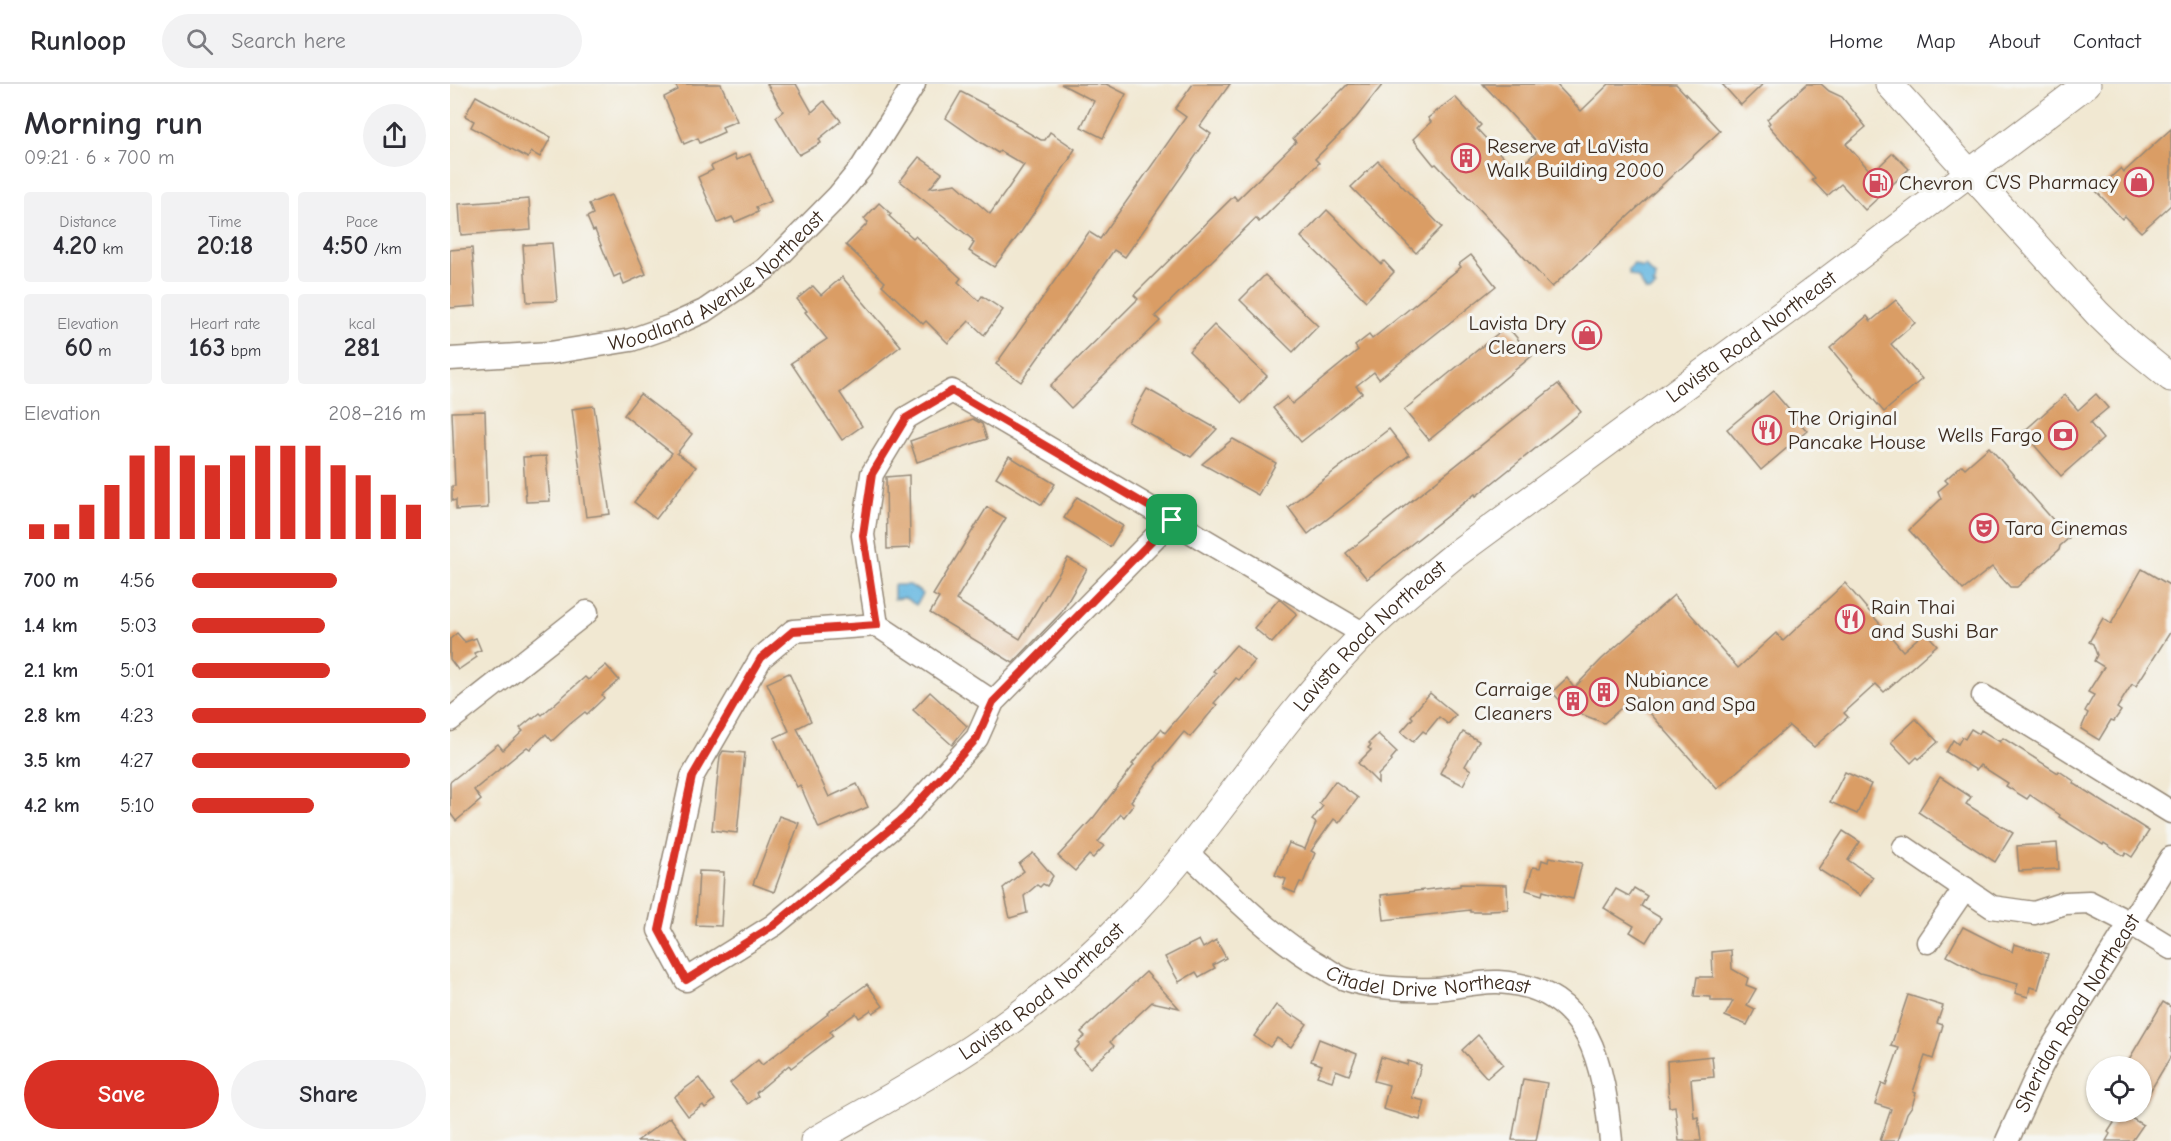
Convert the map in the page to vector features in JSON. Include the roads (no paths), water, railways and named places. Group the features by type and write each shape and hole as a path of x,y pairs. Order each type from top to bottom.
{"main road":[{"path":"1889,84 2098,314 2127,342 2171,378"},
{"name":"Lavista Road Northeast","path":"814,1141 975,1046 1060,982 1136,909 1186,852 1304,702 1380,617 1456,554 1765,327 2086,84"}],"street":[{"name":"Woodland Avenue Northeast","path":"450,359 550,353 631,340 671,326 705,310 767,268 838,196 862,167 914,84"},
{"path":"877,625 863,535 872,474 906,418 952,391 1365,634"},
{"path":"993,702 877,625 793,631 761,658 692,777 659,930 686,980 774,925 905,817 977,738 993,702 1172,520"},
{"path":"450,720 587,612"},
{"path":"1983,696 2171,812"},
{"path":"1904,847 1992,907 2034,913 2065,903 2089,902 2171,948"},
{"name":"Citadel Drive Northeast","path":"1186,852 1299,953 1344,979 1406,988 1434,989 1497,982 1550,996 1572,1013 1597,1056 1611,1141"},
{"name":"Sheridan Road Northeast","path":"2007,1141 2049,1052 2171,858"},
{"path":"1928,942 1965,888"}],"water":[{"path":"1634,264 1642,268 1645,266 1656,277 1653,284 1656,287 1651,291 1646,291 1638,278 1629,274 1629,269"},
{"path":"894,585 910,585 923,594 916,605 905,598 894,599"}],"place":[{"name":"Reserve at LaVista Walk Building 2000","path":"1466,158"},
{"name":"CVS Pharmacy","path":"2139,182"},
{"name":"Chevron","path":"1878,183"},
{"name":"Lavista Dry Cleaners","path":"1587,335"},
{"name":"The Original Pancake House","path":"1767,430"},
{"name":"Wells Fargo","path":"2063,435"},
{"name":"Tara Cinemas","path":"1984,528"},
{"name":"Rain Thai and Sushi Bar","path":"1850,619"},
{"name":"Nubiance Salon and Spa","path":"1604,692"},
{"name":"Carraige Cleaners","path":"1573,701"}]}
